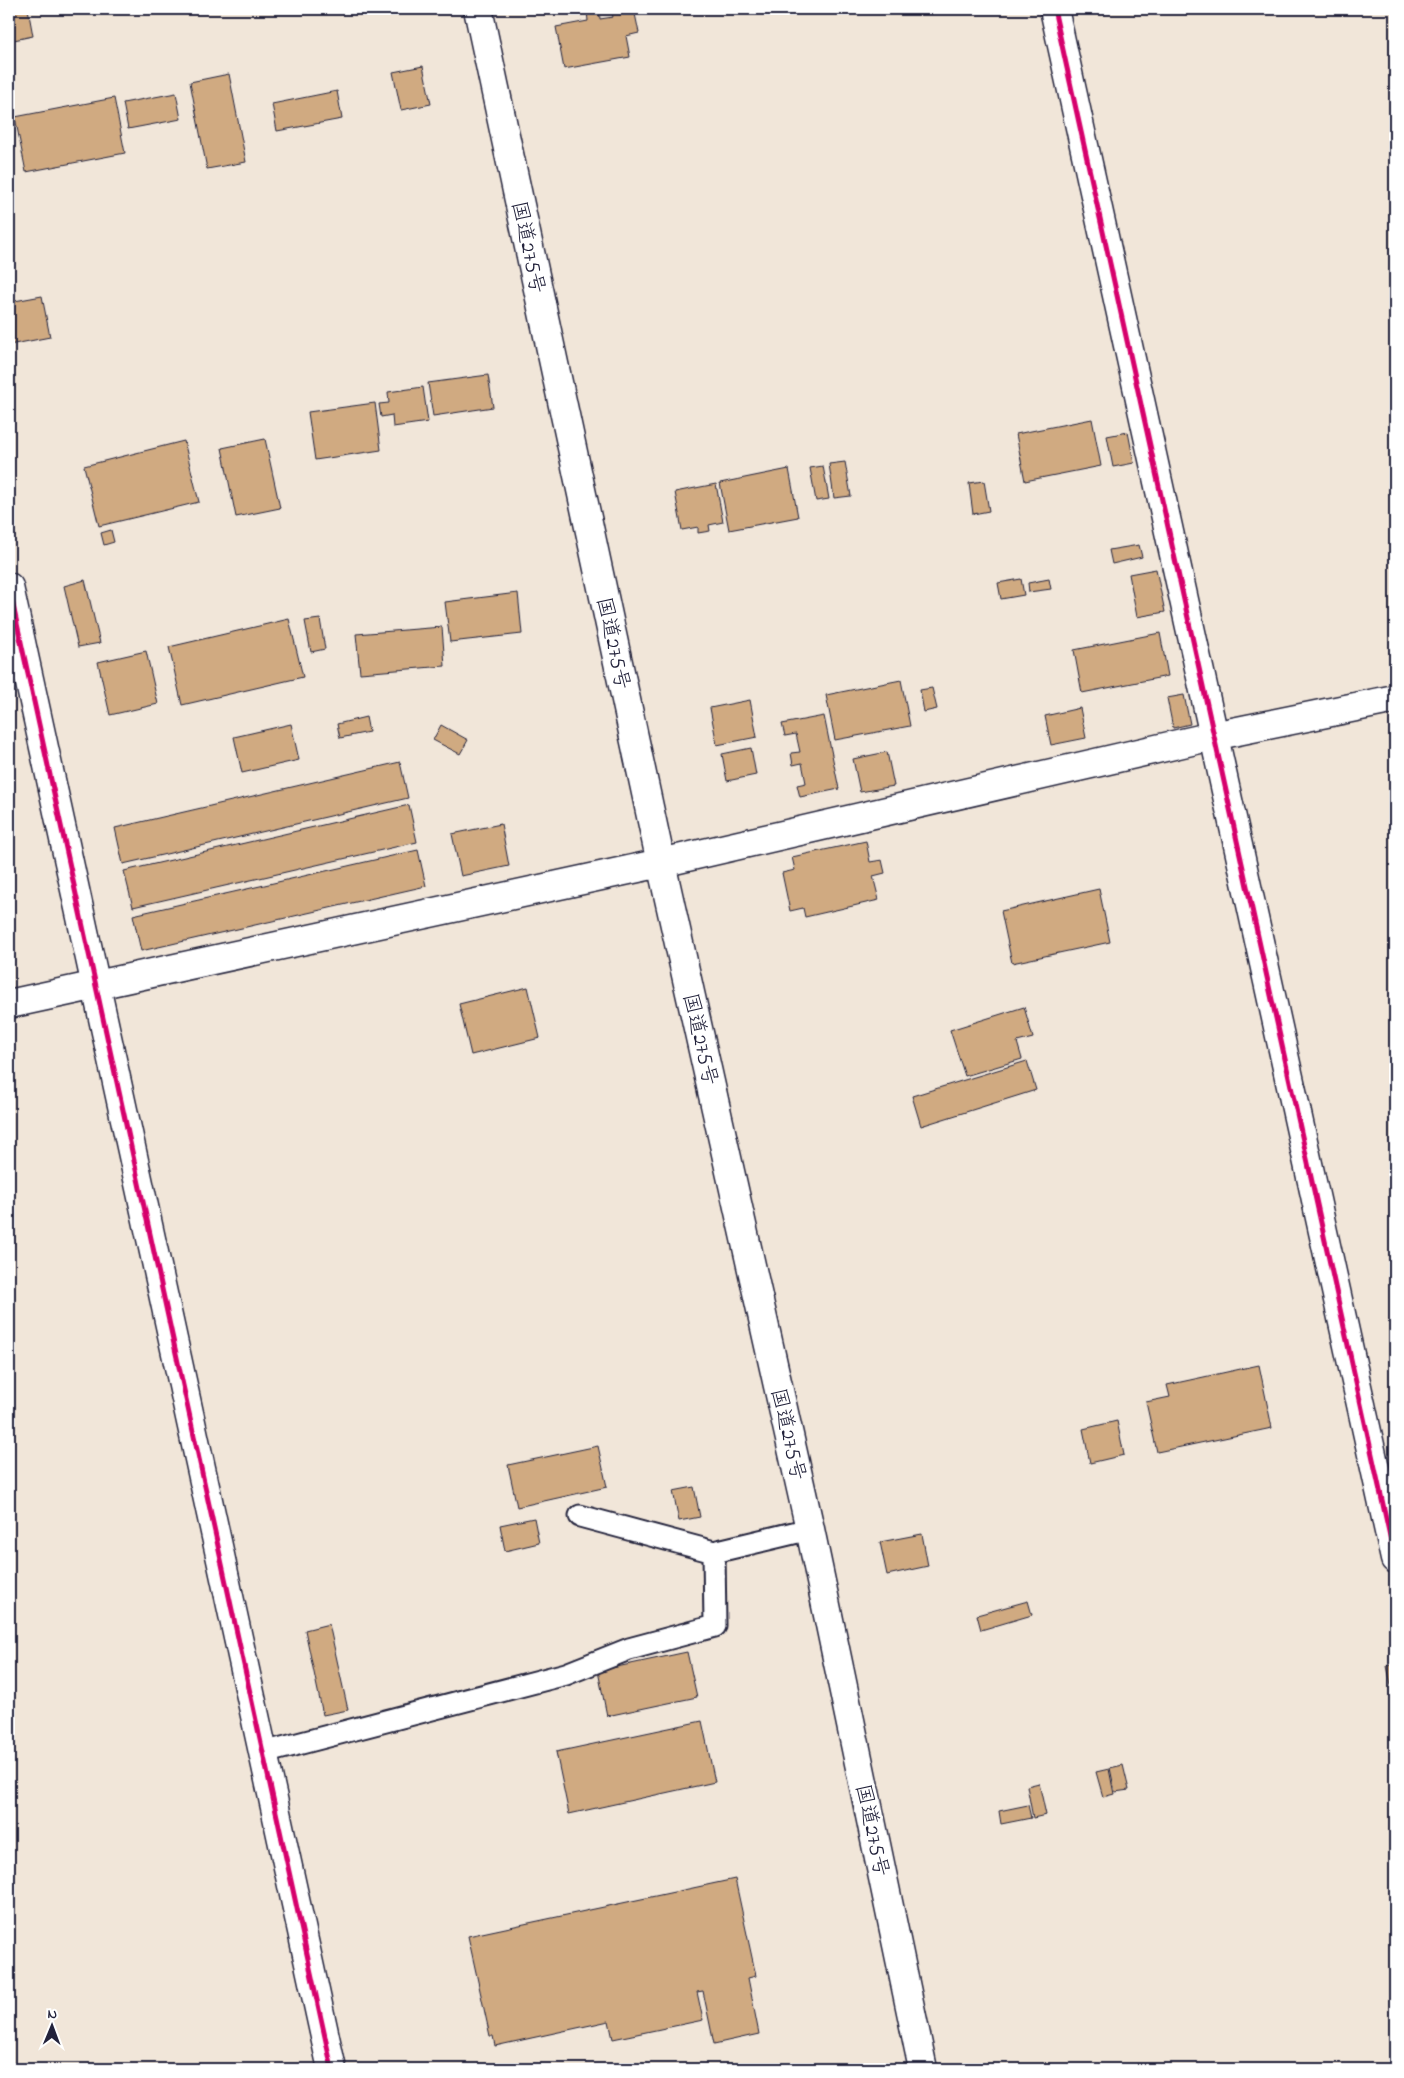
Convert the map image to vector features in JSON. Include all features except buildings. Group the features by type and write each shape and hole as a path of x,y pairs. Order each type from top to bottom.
{"main road":[{"name":"国道275号","path":"478,9 661,863 810,1529 923,2069"},
{"path":"1054,9 1395,1559"},
{"path":"9,587 332,2069"},
{"path":"9,1004 661,863 1213,736 1395,699"}],"lane":[{"path":"580,1516 714,1552 810,1529"},
{"path":"263,1753 566,1674 629,1650 715,1626 714,1552"}],"cycle path":[{"path":"1054,9 1395,1559"},
{"path":"9,587 332,2069"}]}
